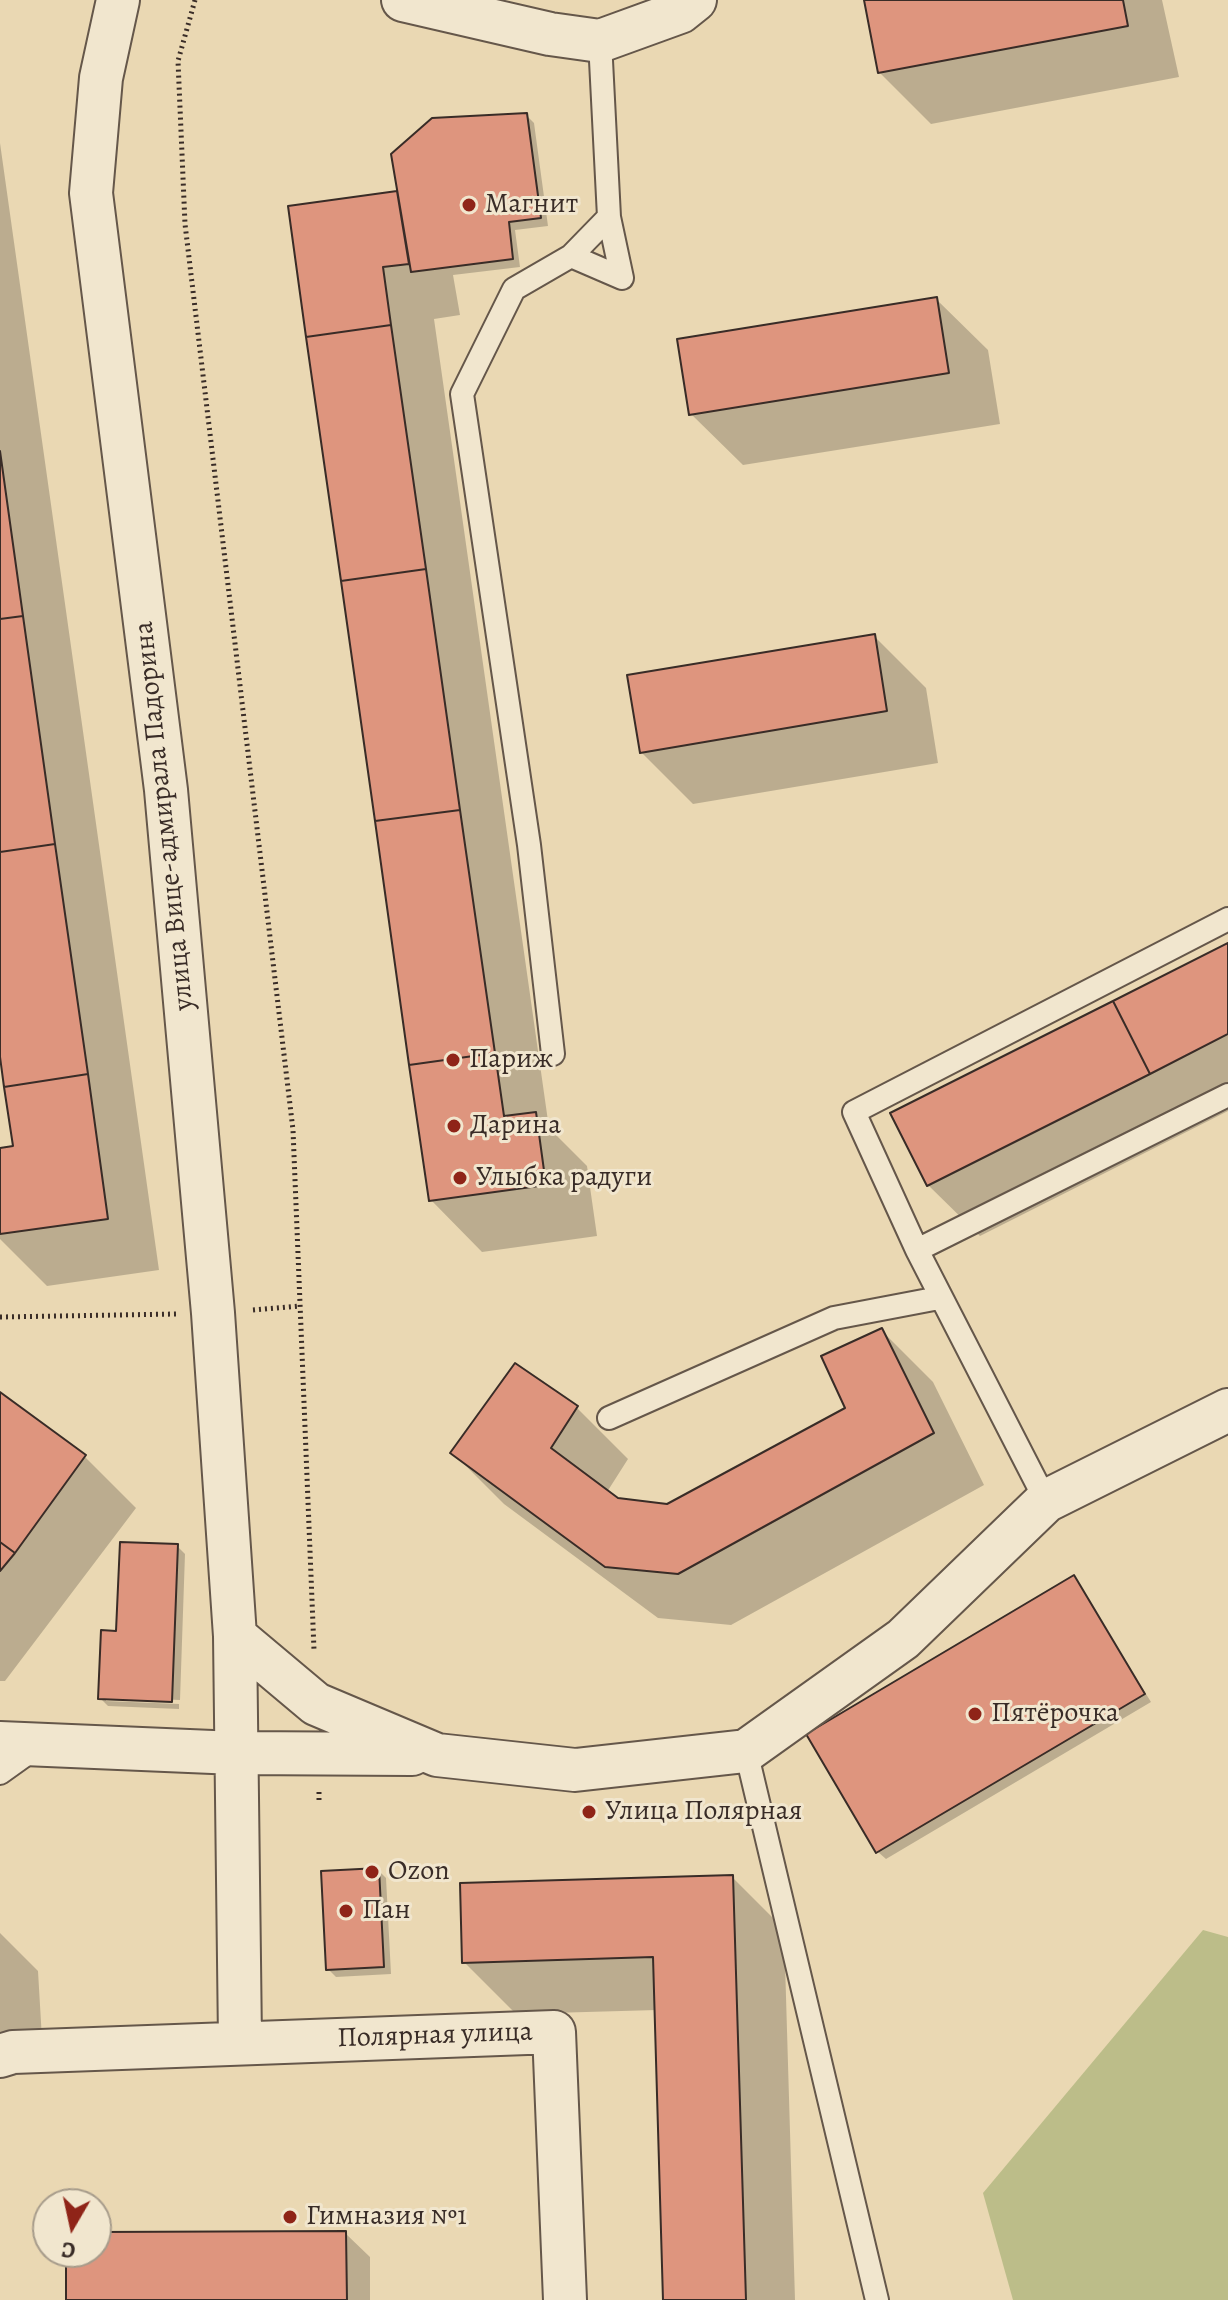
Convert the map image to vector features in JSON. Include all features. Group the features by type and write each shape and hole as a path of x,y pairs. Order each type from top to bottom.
{"street":[{"name":"улица Вице-адмирала Падорина","path":"118,0 101,78 91,193 166,790 213,1313 235,1636"},
{"path":"403,0 550,34 600,41 680,12 695,0"},
{"path":"19,1744 236,1753 317,1751 437,1755 575,1770 746,1751 903,1639 1046,1501 1228,1410"},
{"path":"235,1636 316,1704 437,1755"},
{"path":"235,1636 240,2041"},
{"name":"Полярная улица","path":"0,2056 13,2052 240,2041 554,2032 565,2300"}],"lane":[{"path":"571,256 622,278 609,217 600,41"},
{"path":"553,1054 529,845 462,394 514,289 571,256 609,217"},
{"path":"1046,1501 939,1298 854,1112 1228,919"},
{"path":"917,1250 1228,1095"},
{"path":"609,1418 834,1318 939,1298"},
{"path":"0,1773 19,1744"},
{"path":"746,1751 877,2300"}],"path":[{"path":"195,0 178,61 185,224 293,1130 316,1704"},
{"path":"0,1317 213,1313 300,1306"},
{"path":"317,1751 319,1804"}],"green space":[{"path":"1203,1930 1228,1937 1228,2300 1013,2300 983,2193"}],"building":[{"path":"864,0 1123,0 1128,26 878,73"},
{"name":"Магнит","path":"527,113 541,218 509,222 513,259 411,272 391,154 432,118"},
{"path":"397,191 409,264 383,267 391,325 306,337 288,206"},
{"path":"937,297 949,373 689,415 677,339"},
{"path":"391,325 426,569 341,581 306,337"},
{"path":"0,451 23,616 0,619"},
{"path":"426,569 460,810 375,821 341,581"},
{"path":"23,616 55,844 0,852 0,619"},
{"path":"875,634 887,711 640,753 627,675"},
{"path":"460,810 495,1053 409,1065 375,821"},
{"path":"55,844 88,1074 4,1087 0,1057 0,852"},
{"path":"1228,943 1228,1034 1150,1074 1113,1001"},
{"path":"1113,1001 1150,1074 927,1186 890,1113"},
{"path":"495,1053 504,1116 536,1112 546,1185 429,1201 409,1065"},
{"path":"88,1074 108,1219 0,1234 0,1148 13,1146 4,1087"},
{"path":"882,1328 934,1433 678,1574 605,1567 450,1453 515,1363 578,1406 551,1448 618,1498 667,1504 845,1408 821,1356"},
{"path":"0,1392 86,1455 15,1553 0,1542"},
{"path":"0,1542 15,1553 0,1571"},
{"path":"120,1542 178,1544 172,1702 98,1699 101,1630 116,1631"},
{"name":"Пятёрочка","path":"1074,1575 1145,1694 876,1853 806,1734"},
{"path":"379,1868 384,1967 326,1970 321,1871"},
{"path":"733,1875 746,2300 663,2300 653,1957 462,1963 460,1883"},
{"path":"346,2231 347,2300 66,2300 66,2268 112,2268 112,2232"}],"place":[{"name":"Магнит","path":"469,205"},
{"name":"Париж","path":"453,1060"},
{"name":"Дарина","path":"454,1126"},
{"name":"Улыбка радуги","path":"460,1178"},
{"name":"Пятёрочка","path":"975,1714"},
{"name":"Улица Полярная","path":"589,1812"},
{"name":"Ozon","path":"372,1872"},
{"name":"Пан","path":"346,1911"},
{"name":"Гимназия №1","path":"290,2217"}]}
